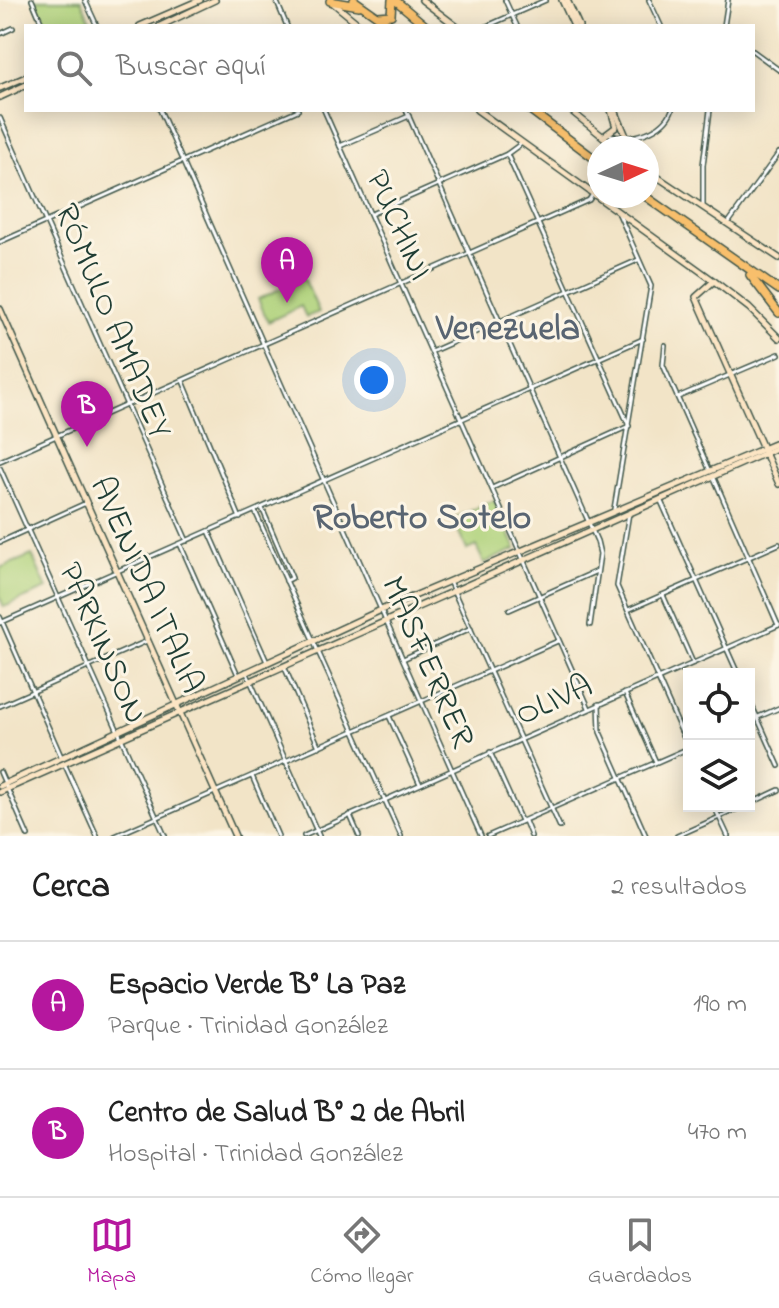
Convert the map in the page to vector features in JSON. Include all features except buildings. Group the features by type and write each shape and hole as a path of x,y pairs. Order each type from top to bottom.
{"highway":[{"path":"329,0 363,6"},
{"path":"354,0 388,24"},
{"path":"376,16 391,15 394,0 424,24"},
{"path":"533,112 587,153"},
{"path":"659,206 779,290"},
{"path":"740,265 779,313"}],"main road":[{"path":"145,24 200,0"},
{"path":"164,24 215,0"},
{"path":"329,0 359,24"},
{"path":"422,0 453,24"},
{"path":"566,1 575,24"},
{"path":"0,88 24,78"},
{"path":"0,97 24,86"},
{"path":"480,112 587,190"},
{"path":"572,112 602,136"},
{"path":"607,136 611,135 616,123 613,112"},
{"path":"614,112 626,136"},
{"path":"659,178 779,258"},
{"path":"612,208 749,308 779,338"},
{"path":"714,281 696,297 779,484"},
{"name":"AVENIDA ITALIA","path":"0,309 235,836"},
{"path":"178,708 779,445"},
{"path":"3,788 120,736 246,671 381,610 588,520 660,498"}],"street":[{"path":"32,0 42,24"},
{"path":"85,0 96,24"},
{"path":"276,0 286,24"},
{"path":"505,0 516,24"},
{"path":"492,24 546,0"},
{"path":"566,1 578,0"},
{"path":"649,0 660,24"},
{"path":"724,24 728,0"},
{"path":"0,34 13,28"},
{"path":"755,52 779,70"},
{"name":"MASFERRER","path":"161,112 481,836"},
{"path":"0,242 293,112"},
{"name":"PUCHINI","path":"325,112 589,708"},
{"path":"407,112 591,528 600,554 590,625"},
{"path":"634,136 668,119 671,112"},
{"path":"703,205 703,165 710,112"},
{"path":"340,146 409,116"},
{"name":"RÓMULO AMADEY","path":"0,118 187,541"},
{"path":"611,135 615,136"},
{"path":"371,214 507,154 523,143"},
{"path":"729,222 777,161 779,153"},
{"path":"507,154 629,426"},
{"path":"0,461 538,222 587,197"},
{"path":"614,510 651,286 618,212"},
{"path":"431,351 638,260"},
{"path":"97,836 1,621 643,339"},
{"path":"665,345 663,365 779,625"},
{"path":"678,397 779,354"},
{"path":"183,379 240,518"},
{"path":"492,488 629,426"},
{"name":"PARKINSON","path":"0,468 165,836"},
{"path":"660,498 735,668"},
{"path":"0,542 86,503"},
{"path":"261,508 292,578 286,581"},
{"path":"255,510 401,836"},
{"path":"629,513 617,586 685,740"},
{"path":"209,531 267,662"},
{"path":"180,544 238,675"},
{"path":"628,610 779,544"},
{"path":"509,610 597,571"},
{"path":"449,581 560,827"},
{"path":"663,595 693,663"},
{"name":"OLIVA","path":"304,836 779,625"},
{"path":"403,659 471,628"},
{"path":"115,836 559,640"},
{"path":"0,706 148,641"},
{"path":"284,664 319,747"},
{"path":"246,671 319,836"},
{"path":"625,693 656,762"},
{"path":"599,704 600,732 646,836"},
{"path":"757,718 779,708"},
{"path":"755,713 779,766"},
{"path":"389,716 420,784"},
{"path":"488,836 683,751"},
{"path":"490,752 531,836"},
{"path":"0,772 3,788 28,836"},
{"path":"252,776 278,836"},
{"path":"756,801 779,790"},
{"path":"717,812 728,836"},
{"path":"677,836 730,812"},
{"path":"350,815 359,836"}],"green space":[{"path":"35,0 81,0 92,24 45,24"},
{"path":"304,278 319,312 306,317 301,306 268,322 258,299"},
{"path":"494,500 516,549 484,563 476,546 467,550 453,519"},
{"path":"32,555 47,589 4,607 0,598 0,568"}],"place":[{"name":"Espacio Verde B° La Paz","path":"287,303"},
{"name":"Centro de Salud B° 2 de Abril","path":"87,447"}],"district":[{"name":"Venezuela","path":"508,326"},
{"name":"Roberto Sotelo","path":"422,515"}]}
